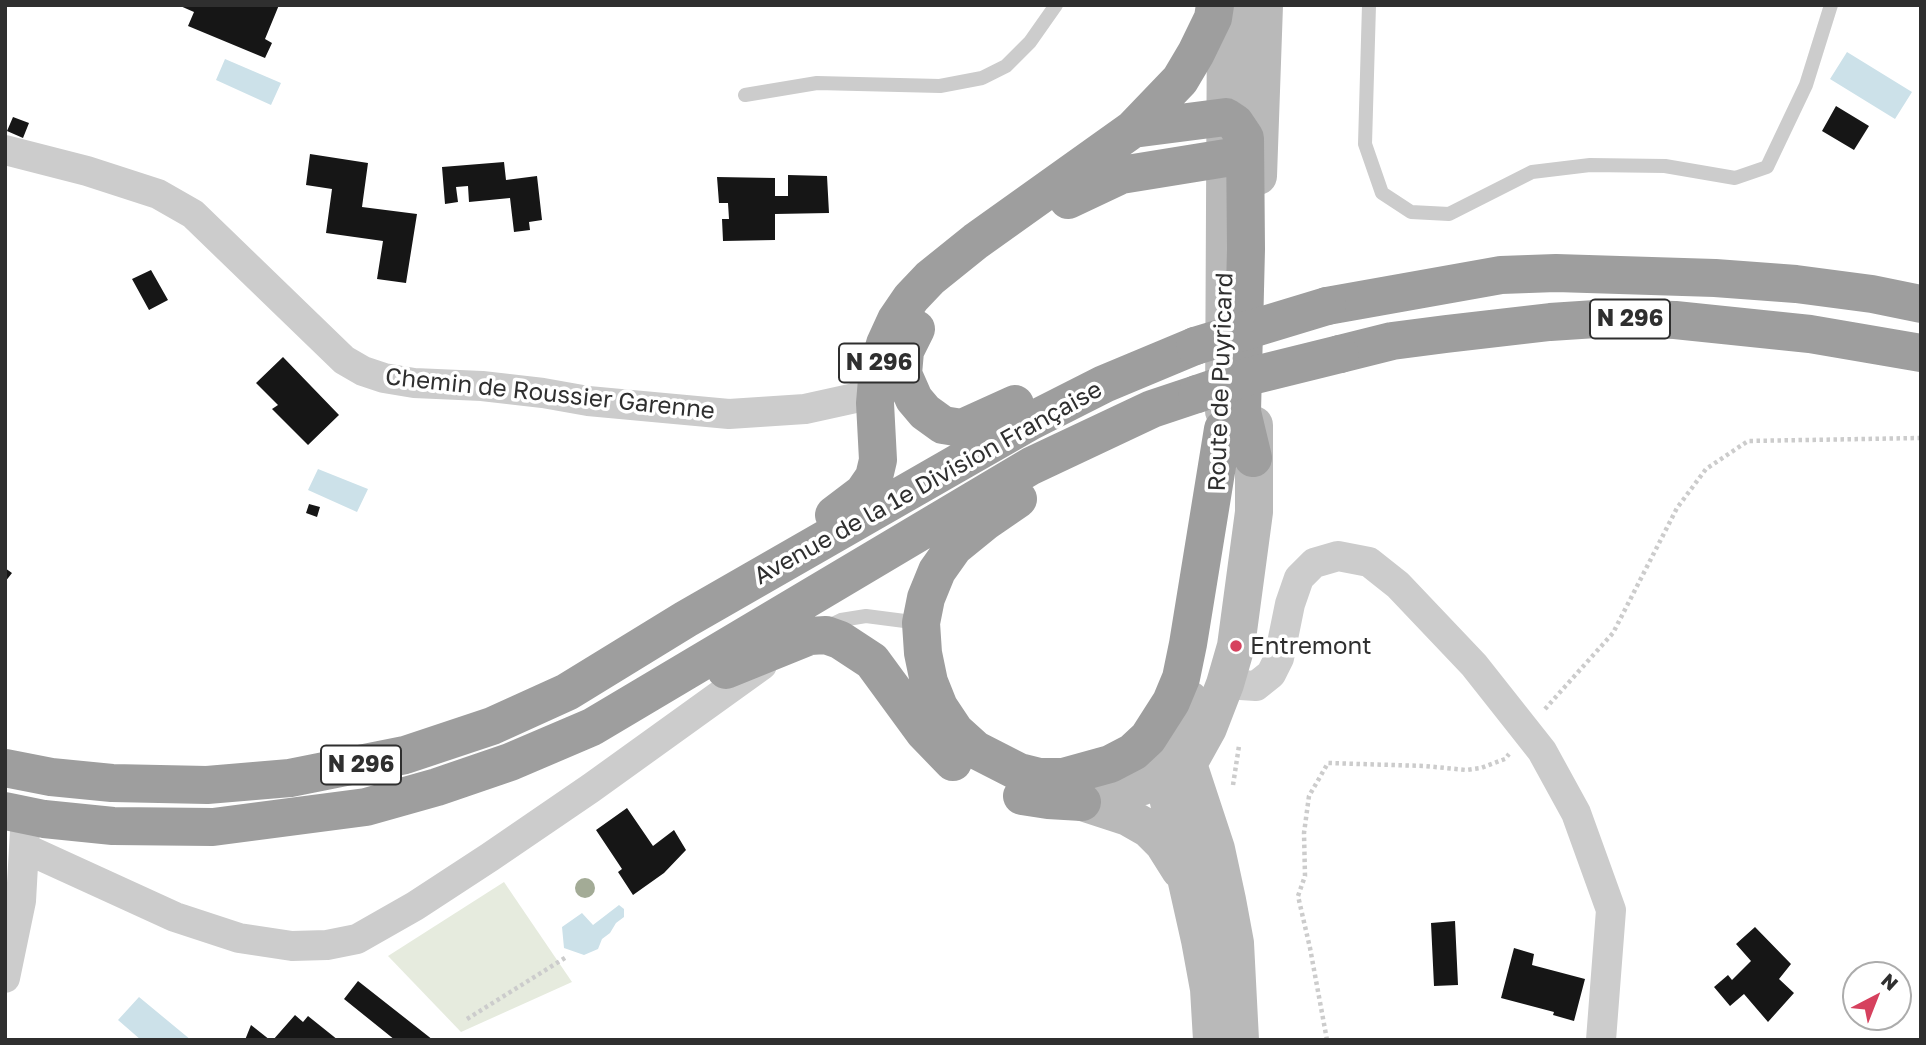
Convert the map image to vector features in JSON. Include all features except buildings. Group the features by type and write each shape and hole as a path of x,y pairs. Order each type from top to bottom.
{"highway":[{"path":"1133,129 1180,80 1213,18 1214,5"},
{"name":"N 296","path":"686,619 863,493 874,477 878,460 875,403 890,373 878,368 885,344 896,320 911,298 930,278 976,241 1133,129 1232,138"},
{"path":"1195,337 1136,347 989,418 962,428 943,425 925,412 914,399 903,374 890,373 930,310 953,287 1019,233 1077,194 1121,174 1232,138"},
{"name":"Avenue de la 1e Division Française","path":"5,768 51,777 112,783 207,785 290,778 351,768 405,755 492,726 567,692 686,619 1031,421 1195,337 1325,298 1501,275 1569,274 1729,279 1872,294 1921,304"},
{"name":"Avenue de la 1e Division Française","path":"18,825 213,827 366,807 510,762 592,727 1031,466 1152,409 1247,377 1392,341 1550,322 1611,318 1675,320 1796,333 1921,353"},
{"path":"1152,409 986,521 954,547 937,571 926,598 921,623 929,682 939,706 955,731 976,750 996,762 1039,777 1063,777 1110,764 1133,752 1166,757 1171,702 1181,678 1233,451"},
{"path":"592,727 790,643 810,636 826,635 855,648 872,661 924,732 959,768 988,785 1048,800 1083,802"}],"main road":[{"name":"Route de Puyricard","path":"1226,5 1232,138 1233,451"},
{"path":"1232,138 1248,5"},
{"name":"Route de Puyricard","path":"1233,451 1259,138 1264,5"},
{"path":"1083,802 1143,786 1166,757 1208,728 1236,646 1254,512 1233,451"},
{"path":"1166,757 1186,880 1194,905 1209,989 1212,1040"},
{"path":"1166,757 1216,849 1235,943 1241,1040"},
{"path":"1083,802 1128,817 1149,829 1163,843 1186,880"}],"street":[{"name":"Chemin de Roussier Garenne","path":"5,150 87,170 158,194 193,214 344,360 363,371 384,378 414,383 482,386 588,401 729,414 805,408 855,398 890,373"},
{"path":"1225,684 1256,686 1271,674 1279,658 1290,604 1299,578 1314,563 1338,556 1368,562 1398,585 1474,665 1542,751 1576,813 1611,910 1601,1040"},
{"path":"18,825 175,917 239,939 292,946 327,945 357,939 415,906 490,857 739,683 790,643"},
{"path":"5,978 21,901 18,825"}],"lane":[{"path":"745,95 817,83 940,86 982,78 1006,66 1030,42 1056,5"},
{"path":"1369,5 1365,144 1381,193 1411,212 1449,214 1532,172 1590,166 1665,166 1735,178 1767,167 1805,85 1831,5"},
{"path":"790,643 841,620 866,616 921,623"}],"path":[{"path":"1326,1040 1298,896 1305,876 1304,834 1309,796 1328,764 1425,765 1466,770 1505,759 1525,730 1613,633 1677,508 1706,469 1748,441 1921,438"},
{"path":"467,1019 568,956"}],"shaded area":[{"path":"504,882 572,982 461,1032 388,956"}],"water":[{"path":"1847,52 1912,92 1895,119 1830,79"},
{"path":"225,59 281,83 271,105 216,80"},
{"path":"318,469 368,489 357,512 308,490"},
{"path":"619,905 624,909 624,917 602,939 598,949 584,955 564,948 562,927 582,913 593,925"},
{"path":"139,997 191,1040 141,1040 118,1020"}],"place":[{"name":"Entremont","path":"1236,646"}]}
